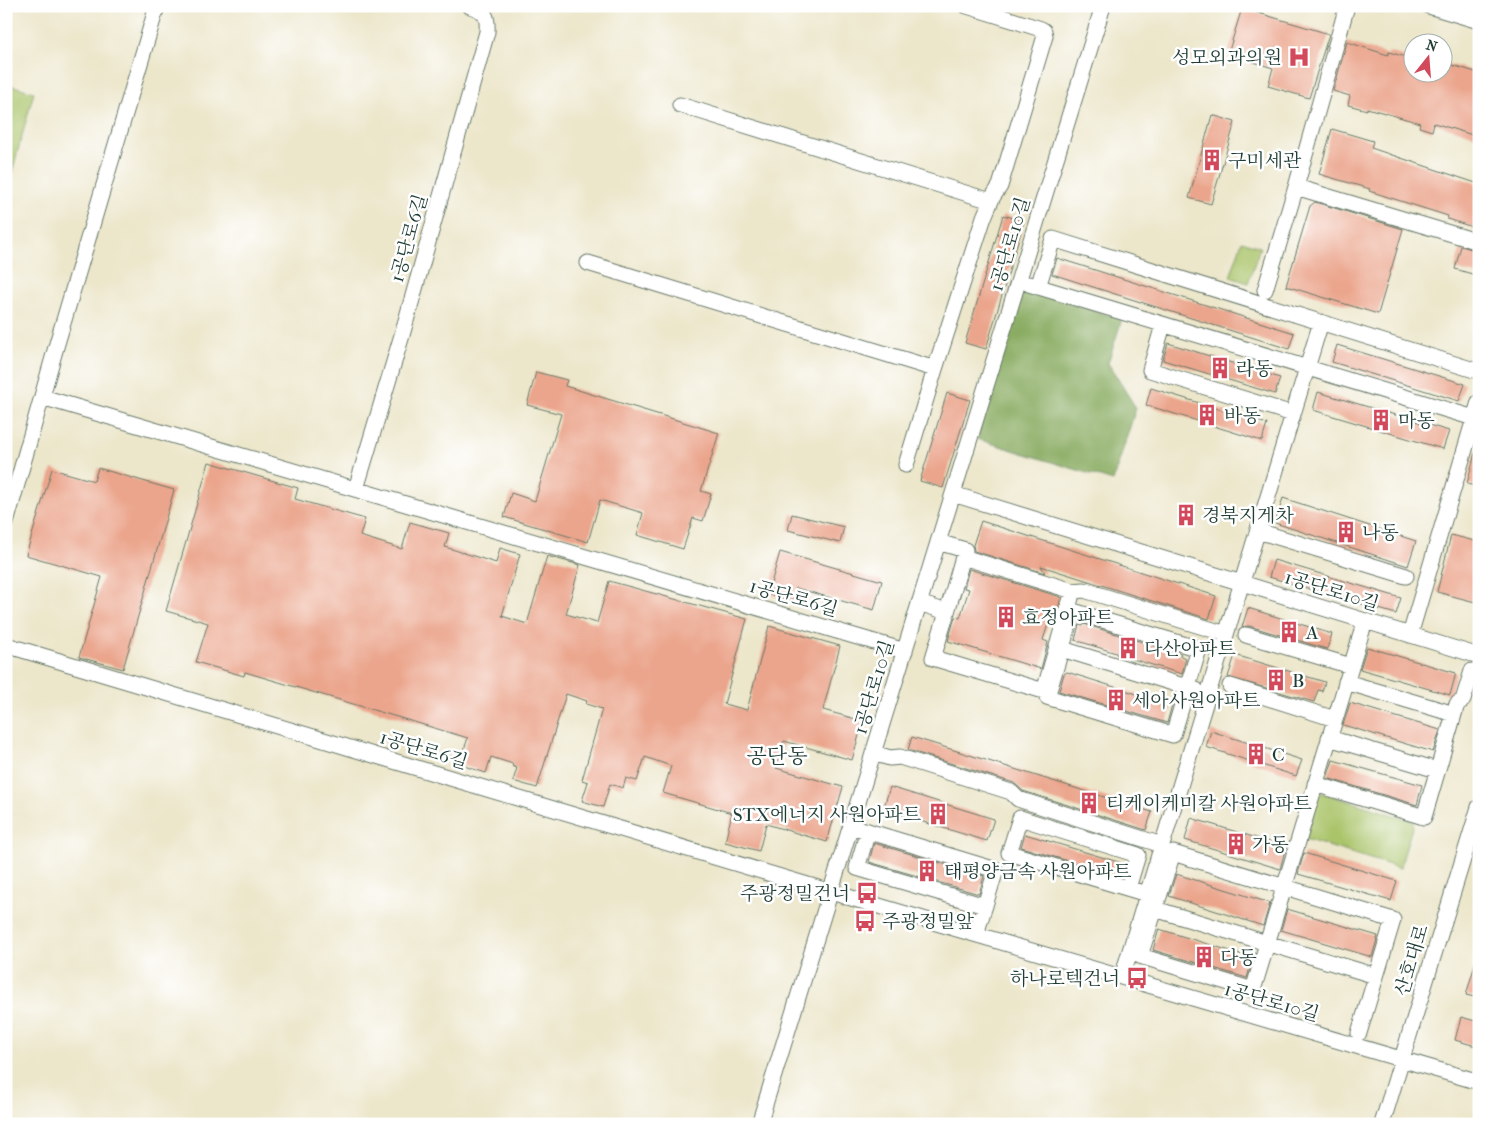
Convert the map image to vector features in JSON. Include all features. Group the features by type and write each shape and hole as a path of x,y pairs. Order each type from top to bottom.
{"street":[{"path":"6,523 157,6"},
{"name":"1공단로6길","path":"356,489 402,335 487,32 485,15 479,9 470,6"},
{"path":"906,465 990,201 1000,186 1045,36 1044,31 1041,29 990,10 967,6"},
{"name":"1공단로10길","path":"759,1124 1103,6"},
{"path":"1265,290 1347,6"},
{"path":"1429,6 1479,21"},
{"path":"680,105 990,201"},
{"path":"1296,187 1479,242"},
{"path":"1474,370 1053,239 1031,285 1474,418"},
{"path":"588,263 935,369"},
{"path":"1122,977 1321,322"},
{"path":"1163,325 1150,370 1293,414"},
{"name":"1공단로6길","path":"42,397 905,651"},
{"path":"1410,635 1479,402"},
{"name":"1공단로10길","path":"953,494 1479,656"},
{"path":"1258,531 1406,576"},
{"path":"938,542 965,550 933,658 1044,691 1073,591"},
{"path":"963,557 1073,591 1084,590 1226,634"},
{"path":"919,603 947,612"},
{"path":"1073,611 1199,649 1173,735 1047,697 1062,649 1073,611"},
{"path":"1359,1033 1393,920 1284,887 1173,853 1140,956 1253,990 1267,944 1284,887 1315,784 1365,621"},
{"path":"1246,635 1351,666"},
{"name":"1공단로6길","path":"6,645 831,892"},
{"path":"1062,649 1208,694"},
{"path":"1315,784 1424,817 1457,704 1463,700 1472,671"},
{"path":"1346,682 1454,714"},
{"path":"1230,686 1335,719"},
{"path":"1329,738 1437,770"},
{"path":"873,753 890,758 900,757 910,760 1010,792 1018,799 1162,845"},
{"name":"산호대로","path":"1392,1124 1406,1061 1479,807"},
{"path":"1128,888 1138,854 1020,818 1009,853 1147,894"},
{"path":"851,826 996,870 976,934"},
{"path":"868,831 857,868 986,906"},
{"name":"산호대로","path":"1382,1124 1406,1061 1479,837"},
{"name":"1공단로10길","path":"831,892 1479,1082"},
{"path":"1155,909 1376,976"}],"green space":[{"path":"6,84 34,92 9,183 6,183"},
{"path":"1242,241 1260,247 1248,283 1230,277"},
{"path":"1023,289 1122,319 1108,363 1136,408 1113,481 977,439"},
{"path":"1319,792 1414,821 1400,868 1305,839"}],"building":[{"path":"1242,8 1329,34 1309,98 1268,86 1273,68 1228,54"},
{"path":"1347,42 1388,55 1389,52 1402,56 1402,82 1452,82 1452,65 1479,73 1479,137 1434,123 1432,131 1419,127 1420,123 1367,108 1367,110 1348,105 1350,96 1333,91"},
{"name":"구미세관","path":"1212,115 1235,122 1211,204 1189,198"},
{"path":"1332,129 1373,141 1371,148 1479,184 1479,232 1475,231 1476,228 1447,219 1448,216 1369,191 1370,189 1319,174"},
{"path":"1315,202 1403,229 1378,314 1286,286 1310,206"},
{"path":"1003,215 1024,221 986,349 965,343"},
{"path":"1461,246 1479,251 1479,276 1455,269"},
{"path":"1057,258 1294,333 1289,349 1052,274"},
{"name":"라동","path":"1168,343 1280,378 1275,394 1163,360"},
{"path":"1337,345 1465,384 1459,401 1332,362"},
{"path":"536,372 567,380 565,386 719,433 701,491 711,494 703,521 693,518 683,549 637,535 643,513 600,500 588,542 504,517 511,493 535,501 561,414 527,405"},
{"name":"바동","path":"1151,388 1267,424 1262,441 1146,405"},
{"name":"마동","path":"1318,392 1449,431 1443,449 1313,410"},
{"path":"947,393 970,400 943,488 920,481"},
{"path":"1475,453 1479,453 1479,487 1467,484"},
{"path":"209,462 298,488 295,499 365,519 360,536 402,549 410,522 449,533 445,547 496,563 500,548 520,554 502,616 527,624 547,556 580,565 566,614 597,623 609,581 747,619 724,704 747,710 769,626 840,646 823,710 863,721 852,760 784,741 776,768 843,787 827,842 766,824 759,851 725,842 732,813 663,793 671,766 645,757 637,781 626,778 623,788 610,784 603,807 582,801 588,782 582,780 602,709 586,704 587,701 566,694 537,788 513,781 517,768 512,766 513,764 491,757 486,773 461,765 468,738 245,672 244,676 196,662 208,623 166,611"},
{"path":"98,468 174,490 123,669 79,657 102,577 26,555 52,469 94,481"},
{"name":"나동","path":"1283,498 1416,541 1408,566 1275,523"},
{"path":"792,514 844,527 840,543 788,530"},
{"name":"효정아파트","path":"981,521 1216,596 1209,619 1041,566 1045,573 974,551 973,545"},
{"path":"1451,535 1479,542 1479,603 1437,592"},
{"path":"780,552 882,581 874,610 796,588 792,601 768,594"},
{"path":"1274,560 1401,598 1396,614 1269,577"},
{"name":"효정아파트","path":"969,569 1061,597 1057,614 1052,612 1043,640 1048,642 1041,669 948,641 955,617 960,618 969,589 964,588"},
{"name":"A","path":"1248,608 1332,634 1327,649 1249,626 1242,627"},
{"name":"다산아파트","path":"1084,624 1181,654 1180,656 1186,658 1182,674 1075,640 1079,625 1083,626"},
{"path":"1367,647 1456,673 1450,695 1360,669"},
{"name":"B","path":"1235,655 1325,682 1322,691 1318,690 1314,702 1228,677"},
{"name":"세아사원아파트","path":"1067,672 1172,705 1167,723 1059,691 1064,674"},
{"path":"1350,703 1440,730 1433,752 1343,725"},
{"name":"C","path":"1211,731 1302,760 1296,776 1206,747"},
{"path":"912,737 1152,812 1146,830 1023,791 1014,783 908,750"},
{"path":"1333,760 1422,785 1417,805 1327,778"},
{"name":"STX에너지 사원아파트","path":"890,787 994,819 987,841 883,810"},
{"name":"가동","path":"1191,818 1286,847 1280,869 1185,840"},
{"path":"1025,834 1125,864 1122,877 1021,847"},
{"name":"태평양금속 사원아파트","path":"874,843 984,876 979,894 869,862"},
{"path":"1304,853 1397,881 1391,901 1298,874"},
{"path":"1176,874 1270,903 1263,926 1169,896"},
{"name":"다동","path":"1287,909 1378,936 1372,957 1281,930"},
{"name":"다동","path":"1159,929 1253,958 1247,978 1153,950"},
{"path":"1476,961 1479,962 1479,998 1466,995"},
{"path":"1461,1017 1479,1022 1479,1047 1455,1040"}],"place":[{"name":"성모외과의원","path":"1299,57"},
{"name":"구미세관","path":"1212,160"},
{"name":"라동","path":"1220,368"},
{"name":"바동","path":"1207,415"},
{"name":"마동","path":"1381,420"},
{"name":"경북지게차","path":"1186,515"},
{"name":"나동","path":"1346,532"},
{"name":"효정아파트","path":"1006,617"},
{"name":"A","path":"1289,632"},
{"name":"다산아파트","path":"1128,648"},
{"name":"B","path":"1276,680"},
{"name":"세아사원아파트","path":"1116,700"},
{"name":"C","path":"1256,754"},
{"name":"티케이케미칼 사원아파트","path":"1089,803"},
{"name":"STX에너지 사원아파트","path":"938,814"},
{"name":"가동","path":"1236,844"},
{"name":"태평양금속 사원아파트","path":"927,871"},
{"name":"주광정밀건너","path":"867,893"},
{"name":"주광정밀앞","path":"865,921"},
{"name":"다동","path":"1204,957"},
{"name":"하나로텍건너","path":"1137,978"}],"district":[{"name":"공단동","path":"777,756"}]}
